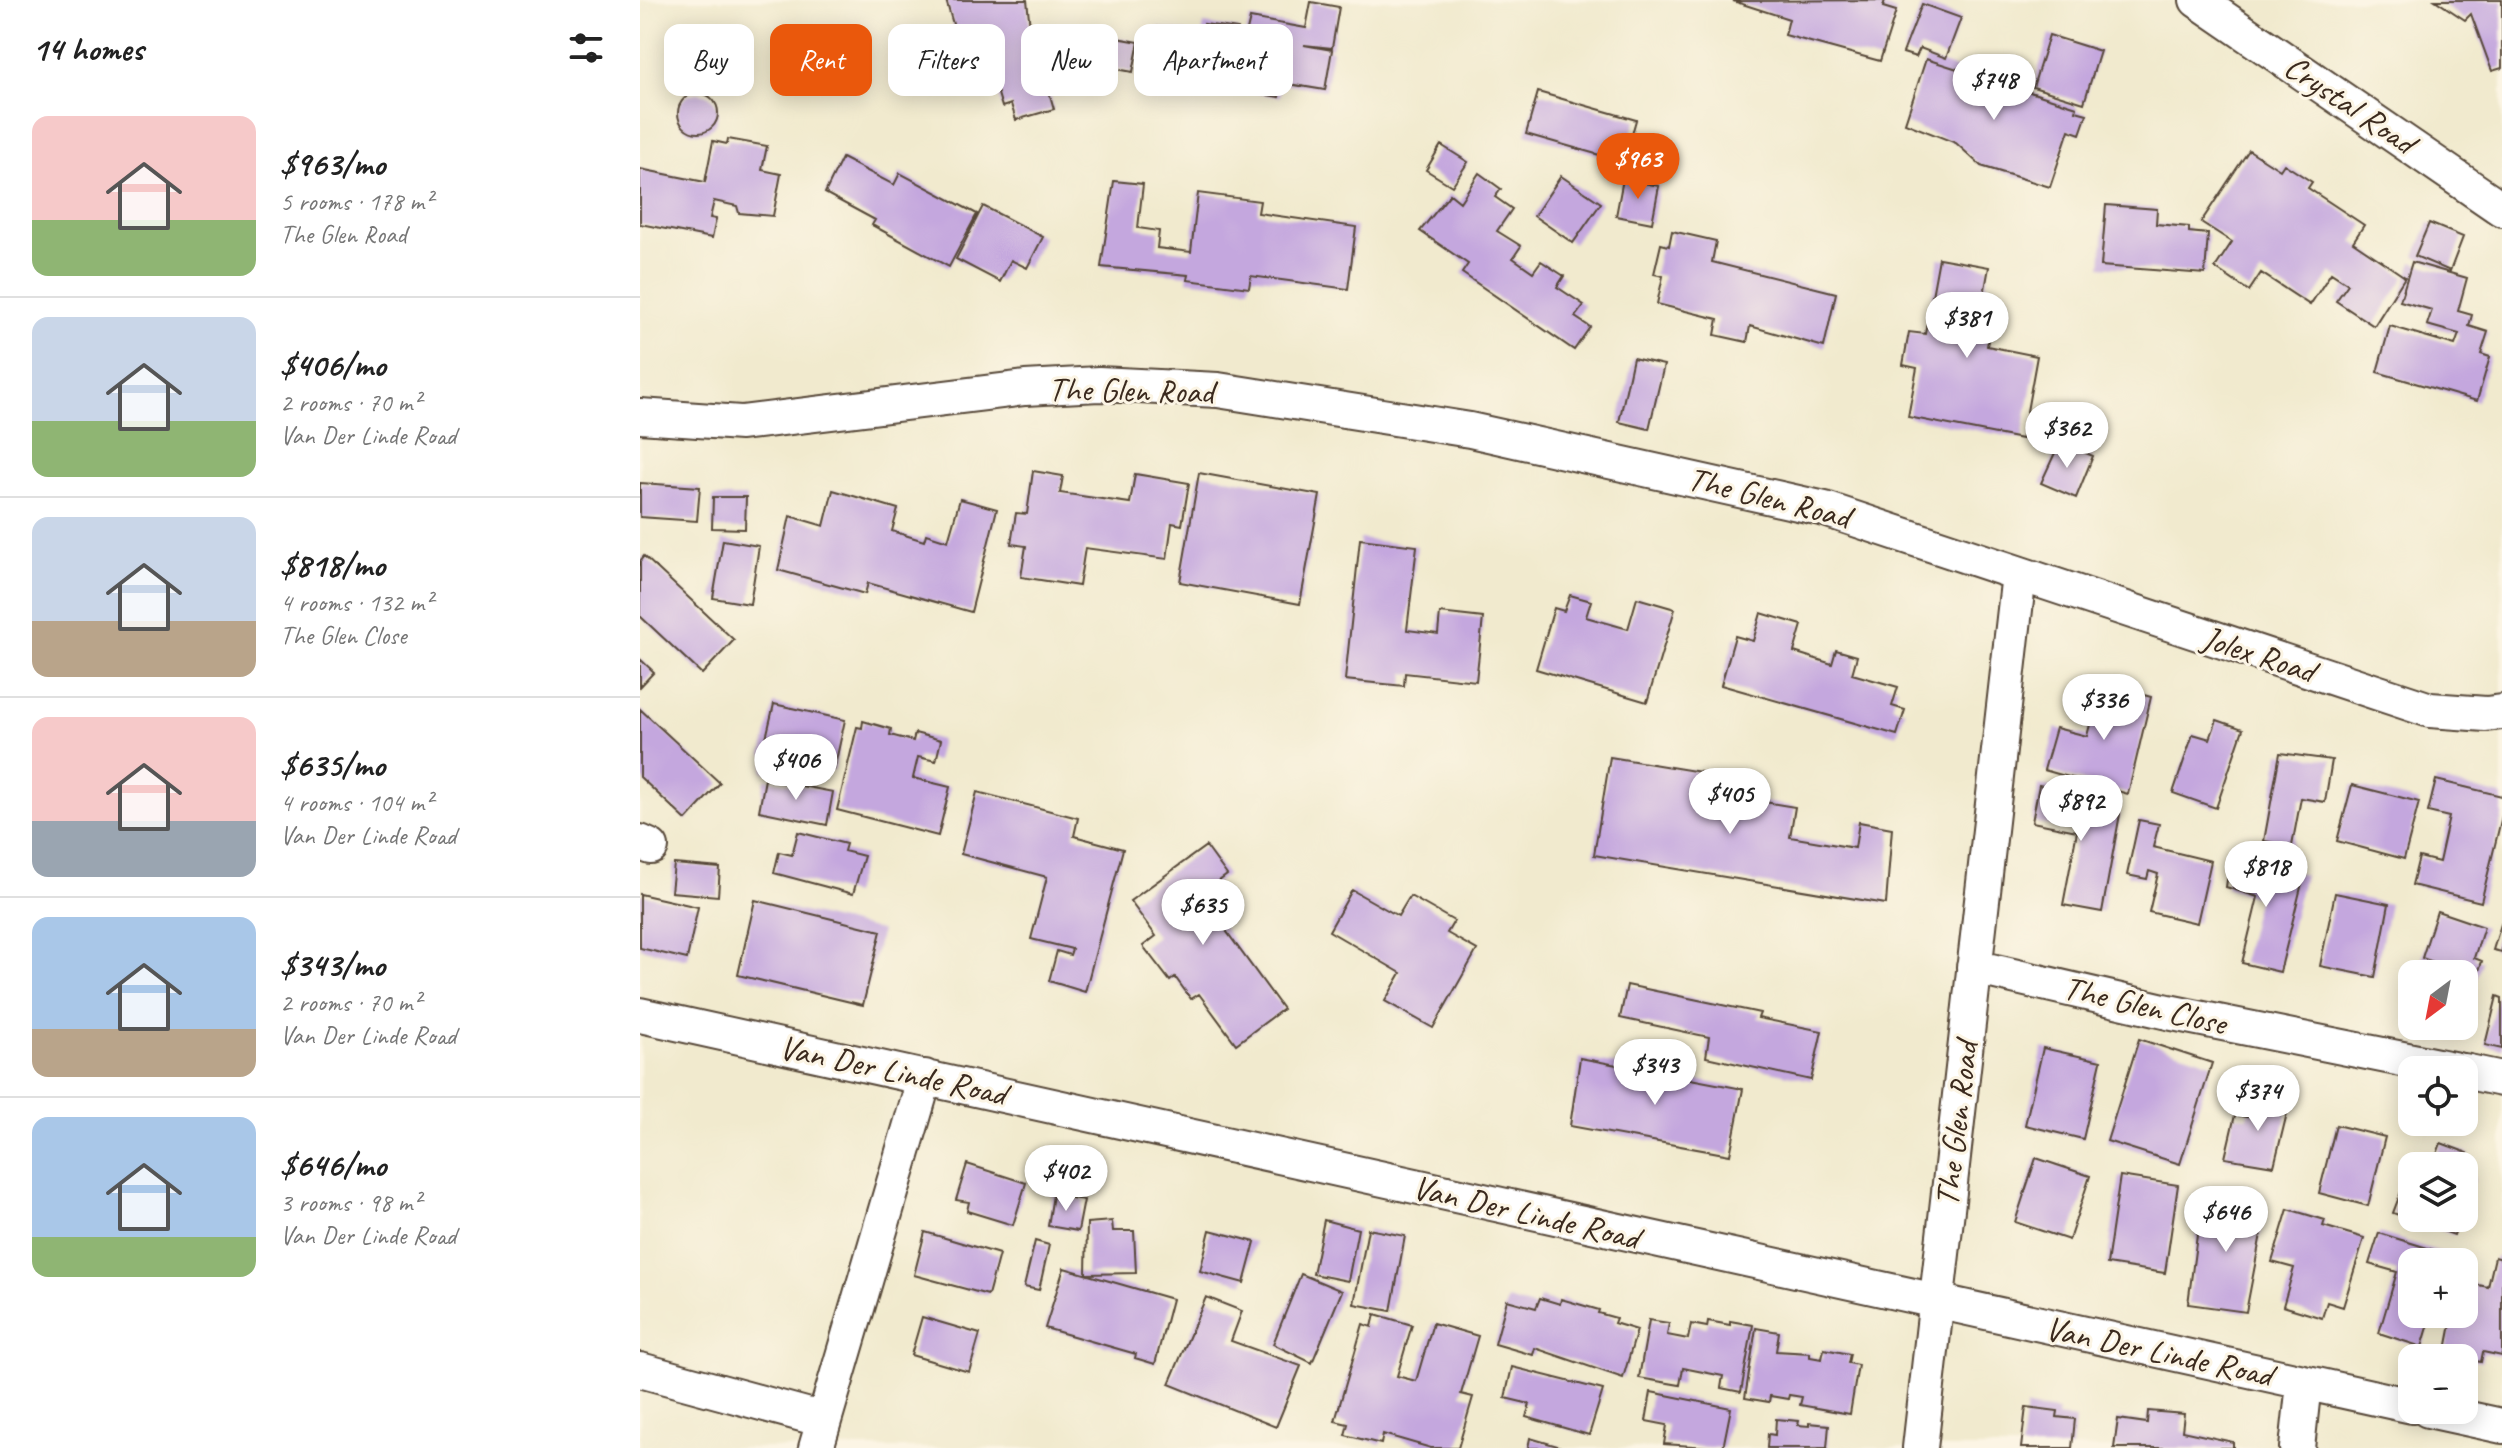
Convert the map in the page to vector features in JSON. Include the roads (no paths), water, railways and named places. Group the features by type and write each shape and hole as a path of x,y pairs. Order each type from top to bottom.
{"street":[{"name":"Crystal Road","path":"2197,0 2502,209"},
{"name":"The Glen Road","path":"640,416 741,423 1025,388 1099,384 1218,390 1470,430 1780,496 2019,574 1920,1448"},
{"name":"Jolex Road","path":"2019,574 2430,710 2502,712"},
{"name":"The Glen Close","path":"1974,967 2168,1012 2398,1058"},
{"name":"Van Der Linde Road","path":"640,1015 1935,1304 2398,1403"},
{"path":"2478,1074 2502,1079"},
{"path":"640,1370 820,1434 925,1077"},
{"path":"2297,1448 2304,1383"},
{"path":"2478,1421 2502,1426"}]}
